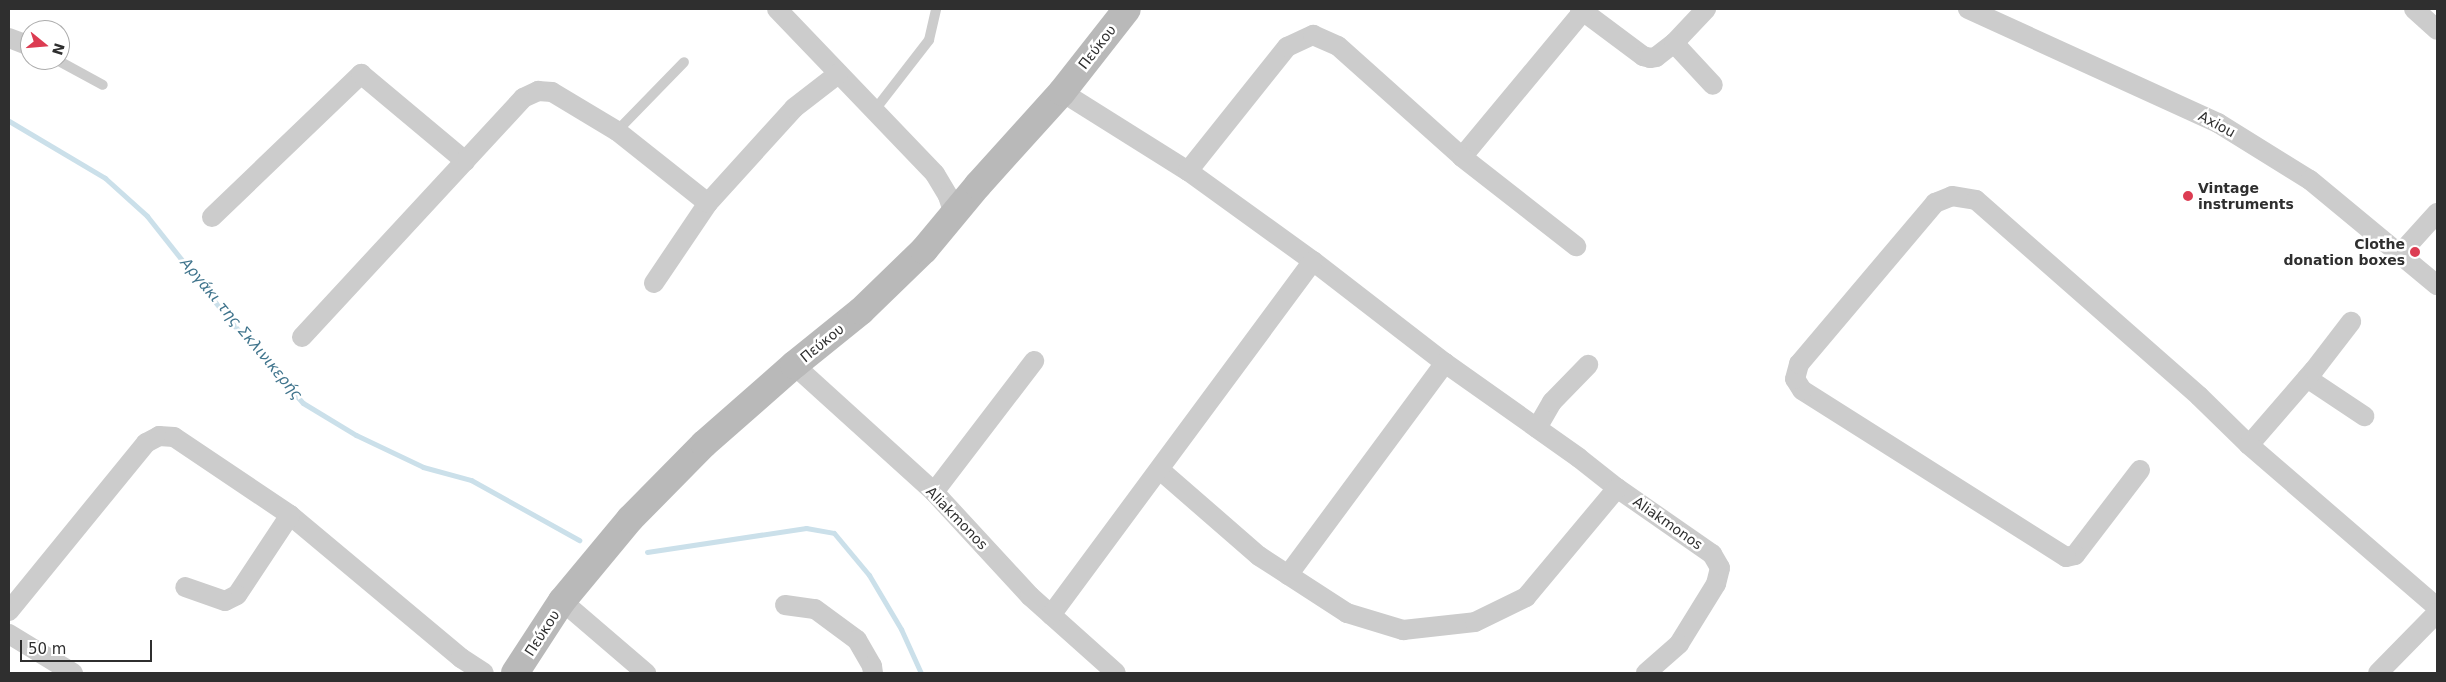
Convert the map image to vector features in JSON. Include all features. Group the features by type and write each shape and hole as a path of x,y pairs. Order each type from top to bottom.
{"main road":[{"name":"Πεύκου","path":"515,673 562,601 630,519 704,444 794,365 861,311 924,250 978,185 1062,92 1127,9"}],"street":[{"path":"777,9 935,174 948,196 954,215"},
{"path":"1462,156 1581,10 1643,56 1650,58 1656,57 1674,43 1706,9"},
{"name":"Axiou","path":"1968,9 2218,123 2310,180 2437,285"},
{"path":"2414,9 2435,23"},
{"path":"1188,171 1287,47 1313,35 1338,46 1462,156 1576,246"},
{"path":"1674,43 1713,85"},
{"path":"212,217 361,74 465,161"},
{"path":"654,283 708,203 794,108 838,74"},
{"path":"302,337 523,98 538,91 552,92 617,131 708,203"},
{"name":"Aliakmonos","path":"1062,92 1188,171 1313,261 1445,363 1579,458 1617,488 1712,554 1720,568 1716,584 1679,644 1646,673"},
{"path":"935,174 959,183 978,185"},
{"path":"2140,470 2075,555 2066,557 1802,390 1795,379 1800,364 1935,203 1952,196 1976,200 2192,390 2249,445 2437,607"},
{"path":"2399,255 2437,213"},
{"path":"1051,615 1313,261"},
{"path":"2249,445 2307,378 2351,322"},
{"path":"934,492 1034,361"},
{"path":"1288,575 1445,363"},
{"name":"Aliakmonos","path":"794,365 934,492 1030,596 1116,673"},
{"path":"1537,428 1552,402 1588,365"},
{"path":"2307,378 2364,416"},
{"path":"9,611 146,443 159,436 174,437 290,516 461,658 484,673"},
{"path":"1160,470 1259,556 1347,613 1404,630 1475,622 1526,597 1617,488"},
{"path":"185,587 225,601 237,595 290,516"},
{"path":"562,601 646,673"},
{"path":"785,605 815,609 857,640 872,666 873,673"},
{"path":"2378,673 2437,613"},
{"path":"9,634 73,673"}],"lane":[{"path":"874,111 929,40 936,9"},
{"path":"617,131 684,62"},
{"path":"70,67 103,85"}],"waterway":[{"name":"Αργάκι της Σκλινικερής","path":"9,121 105,178 147,216 231,322 303,403 356,435 423,467 471,480 579,540"},
{"name":"Αργάκι της Σκλινικερής","path":"647,552 806,528 834,533 869,575 901,629 921,673"}],"place":[{"name":"Vintage instruments","path":"2188,196"},
{"name":"Clothe donation boxes","path":"2415,252"}]}
